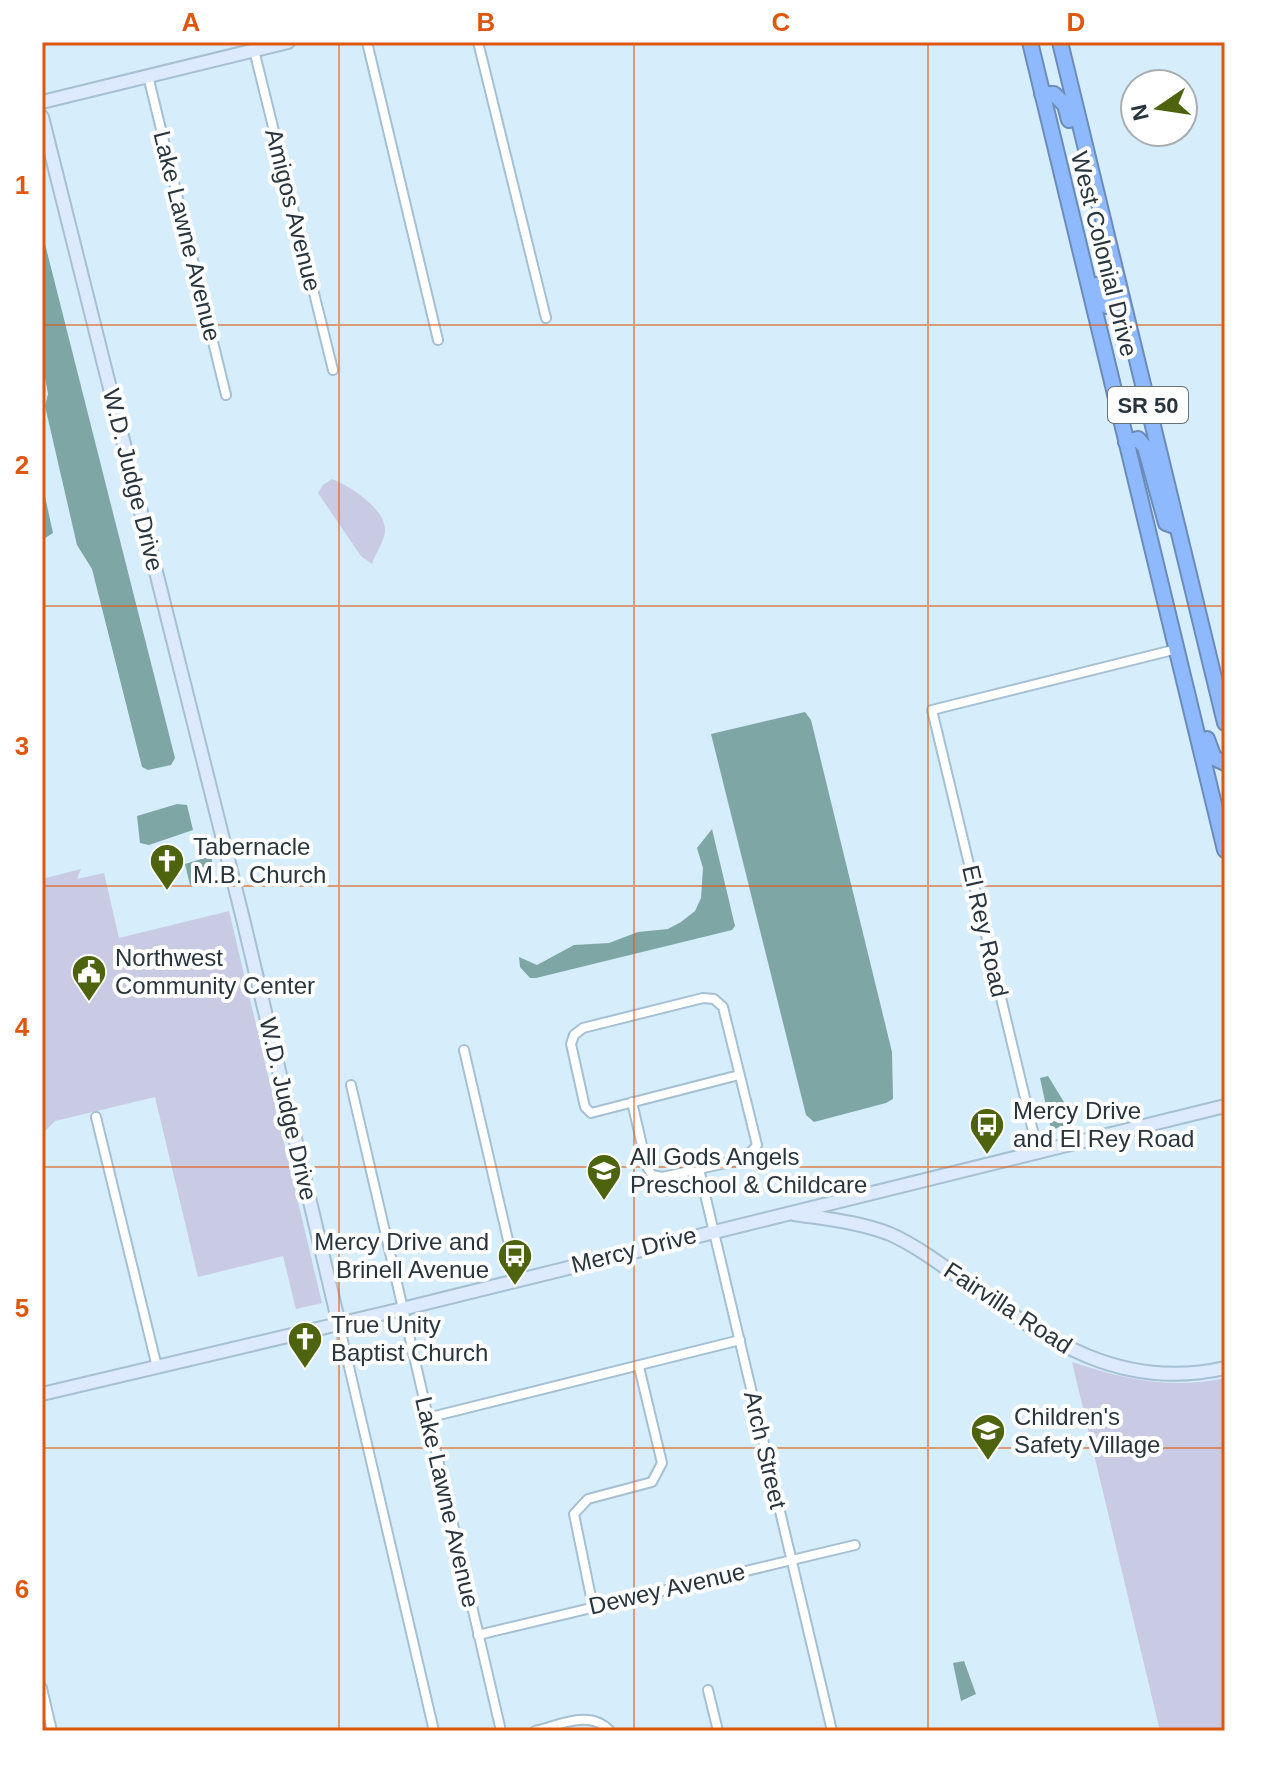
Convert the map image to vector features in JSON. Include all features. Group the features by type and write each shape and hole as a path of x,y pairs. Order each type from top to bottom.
{"highway":[{"name":"West Colonial Drive","path":"1030,42 1225,850"},
{"name":"West Colonial Drive","path":"1060,42 1225,723"},
{"path":"1042,94 1054,94 1065,105 1080,167 1092,175"},
{"path":"1073,222 1082,231 1102,300 1107,306 1123,304"},
{"path":"1126,442 1138,439 1145,447 1166,523 1177,527"},
{"path":"1182,673 1193,683 1210,752 1220,763 1225,763"}],"street":[{"path":"42,102 288,42"},
{"path":"367,42 438,340"},
{"path":"478,42 546,318"},
{"name":"Amigos Avenue","path":"254,50 333,370"},
{"name":"Lake Lawne Avenue","path":"148,76 226,395"},
{"name":"W.D. Judge Drive","path":"42,117 243,919 434,1731"},
{"name":"El Rey Road","path":"1038,1152 932,710 1177,649"},
{"path":"632,1102 647,1167 652,1175 662,1177 745,1159 757,1145 723,1007 714,999 703,998 598,1024 574,1035 571,1044 585,1107 591,1113 632,1102 739,1075"},
{"path":"464,1050 517,1279"},
{"name":"Lake Lawne Avenue","path":"351,1085 501,1731"},
{"name":"Mercy Drive","path":"42,1394 402,1309 1225,1106"},
{"path":"96,1117 157,1367"},
{"name":"Arch Street","path":"699,1169 832,1731"},
{"path":"835,1201 845,1220"},
{"name":"Fairvilla Road","path":"787,1213 845,1220 890,1235 936,1261 1036,1333 1086,1358 1145,1372 1174,1374 1225,1368"},
{"path":"427,1418 740,1340"},
{"path":"593,1607 574,1514 582,1502 652,1482 660,1471 661,1457 639,1367"},
{"name":"Dewey Avenue","path":"478,1635 855,1545"},
{"path":"42,1688 52,1731"},
{"path":"708,1690 718,1731"},
{"path":"535,1731 588,1718 599,1720 610,1731"}],"shaded area":[{"path":"42,232 175,758 171,765 148,770 142,767 92,569 77,545 45,406 48,394 42,361"},
{"path":"332,479 365,499 383,521 384,537 372,564 361,556 318,493"},
{"path":"42,483 53,533 42,540"},
{"path":"805,712 811,720 892,1052 893,1099 814,1122 806,1115 711,734"},
{"path":"177,804 187,805 193,830 149,845 140,843 137,816"},
{"path":"712,829 735,926 732,930 536,978 530,978 520,967 519,957 537,965 574,945 609,943 638,932 668,929 681,922 695,911 701,898 703,868 697,848"},
{"path":"211,856 216,881 190,885 185,864"},
{"path":"81,869 77,879 104,873 119,938 229,911 322,1303 296,1309 283,1256 198,1277 155,1097 55,1121 42,1134 42,879"},
{"path":"1048,1076 1075,1120 1073,1126 1051,1129 1040,1078"},
{"path":"1072,1362 1110,1373 1166,1383 1225,1378 1225,1731 1160,1731"},
{"path":"964,1661 976,1694 961,1701 953,1663"}],"place":[{"name":"Tabernacle M.B. Church","path":"167,892"},
{"name":"Northwest Community Center","path":"89,1003"},
{"name":"Mercy Drive and El Rey Road","path":"987,1156"},
{"name":"All Gods Angels Preschool & Childcare","path":"604,1202"},
{"name":"Mercy Drive and Brinell Avenue","path":"515,1287"},
{"name":"True Unity Baptist Church","path":"305,1370"},
{"name":"Children's Safety Village","path":"988,1462"}]}
